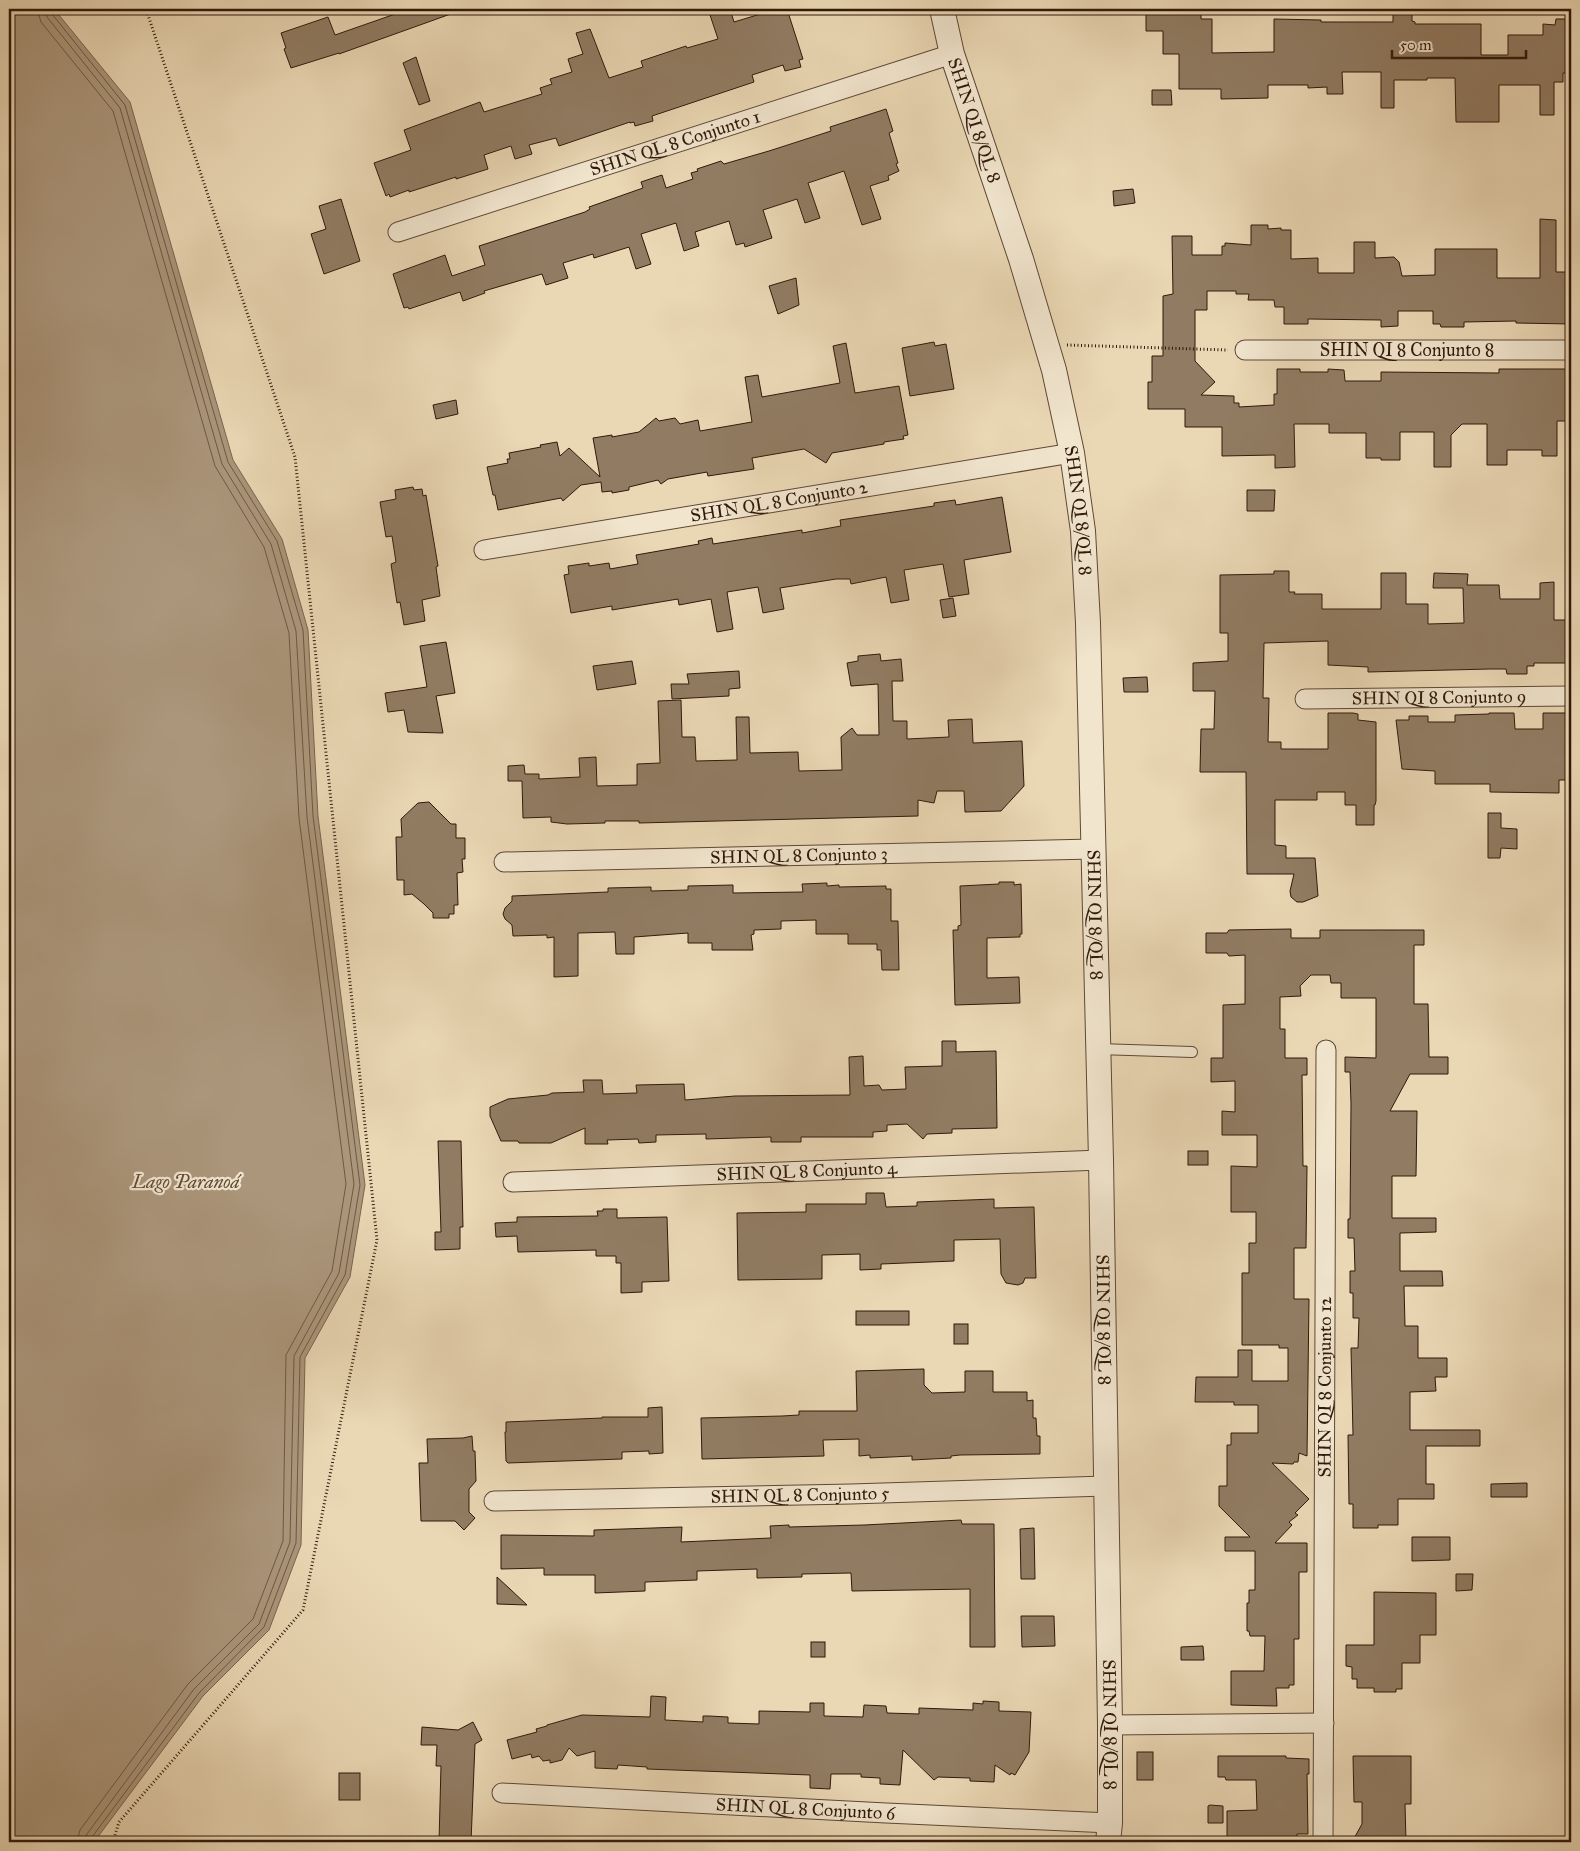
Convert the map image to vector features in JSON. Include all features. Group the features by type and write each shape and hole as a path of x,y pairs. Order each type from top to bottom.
{"street":[{"name":"SHIN QI 8/QL 8","path":"942,9 952,54 1021,259 1046,344 1072,452 1083,531 1088,623 1101,1160 1110,1725 1109,1833"},
{"name":"SHIN QL 8 Conjunto 1","path":"398,232 952,54"},
{"name":"SHIN QI 8 Conjunto 8","path":"1244,350 1571,350"},
{"name":"SHIN QL 8 Conjunto 2","path":"484,550 1072,452"},
{"name":"SHIN QI 8 Conjunto 9","path":"1305,698 1571,696"},
{"name":"SHIN QL 8 Conjunto 3","path":"504,862 1092,849"},
{"name":"SHIN QI 8 Conjunto 12","path":"1323,1842 1326,1050"},
{"name":"SHIN QL 8 Conjunto 4","path":"513,1182 1101,1160"},
{"name":"SHIN QL 8 Conjunto 5","path":"494,1501 851,1494 1106,1486"},
{"path":"1110,1725 1324,1723"},
{"name":"SHIN QL 8 Conjunto 6","path":"502,1792 886,1813 1109,1833"}],"lane":[{"path":"1098,1049 1192,1052"}],"path":[{"path":"113,1842 119,1822 303,1610 377,1240 295,457 146,9"},
{"path":"1046,344 1244,350"}],"water":[{"name":"Lago Paranoá","path":"9,9 54,9 130,102 233,460 282,539 308,630 318,816 365,1185 350,1277 305,1358 301,1545 269,1630 203,1696 94,1842 9,1842"}],"building":[{"path":"396,9 459,9 459,11 339,54 291,68 284,49 286,48 281,33 328,17 335,35 398,13"},
{"path":"708,9 730,9 734,22 777,9 787,9 803,59 799,60 801,67 785,71 783,65 752,75 754,82 652,116 653,121 635,126 634,122 630,122 559,146 556,138 529,145 532,154 515,159 511,146 484,155 488,169 409,192 409,190 390,197 389,194 386,196 374,163 411,150 404,130 480,102 484,112 542,94 540,88 552,84 550,79 572,72 568,59 583,54 576,33 590,29 609,78 643,67 641,61 686,46 687,48 718,39"},
{"path":"1146,9 1201,9 1201,19 1212,19 1212,53 1274,52 1274,19 1321,20 1321,22 1393,22 1393,14 1412,14 1412,21 1415,24 1481,24 1481,55 1508,55 1508,35 1543,35 1543,24 1555,25 1556,19 1571,19 1571,73 1563,73 1563,82 1554,82 1554,115 1540,115 1540,85 1499,85 1499,122 1456,122 1455,78 1394,80 1394,108 1381,108 1381,72 1342,72 1343,94 1327,94 1327,87 1308,88 1308,85 1268,85 1268,98 1221,99 1221,89 1179,89 1179,54 1163,54 1163,31 1146,31"},
{"path":"416,57 430,101 419,105 403,63"},
{"path":"1152,90 1171,90 1172,105 1152,105"},
{"path":"886,109 893,131 889,133 899,171 888,176 889,180 870,186 881,219 862,225 844,171 808,183 820,218 805,223 797,199 763,210 772,238 745,247 744,243 736,245 729,221 695,232 699,246 684,251 676,223 641,234 651,264 636,269 629,247 594,258 593,254 563,263 568,278 546,285 542,274 484,291 485,293 463,301 460,292 409,309 408,307 404,308 393,274 445,255 452,276 485,265 479,246 585,212 590,209 589,207 643,188 641,182 662,175 666,188 693,179 691,173 698,171 697,169 721,161 724,164 769,151 831,131 830,127"},
{"path":"1133,189 1135,203 1114,206 1113,191"},
{"path":"341,199 360,261 324,274 311,234 326,229 319,206"},
{"path":"1540,219 1556,220 1556,272 1566,272 1566,277 1571,277 1571,324 1516,323 1516,321 1464,322 1464,327 1441,327 1440,324 1433,324 1433,311 1398,311 1398,326 1381,327 1381,320 1308,319 1308,324 1284,324 1284,307 1275,307 1274,300 1248,300 1249,294 1236,294 1236,291 1207,291 1207,310 1195,310 1195,361 1215,382 1201,395 1234,396 1234,403 1239,403 1239,407 1274,405 1274,394 1277,394 1277,369 1300,369 1300,372 1328,372 1328,369 1344,370 1345,381 1381,381 1381,372 1499,373 1499,369 1571,369 1571,421 1557,421 1557,456 1542,456 1542,450 1507,450 1507,465 1487,465 1487,424 1462,424 1451,435 1451,467 1434,467 1434,432 1400,432 1400,460 1381,460 1381,458 1366,458 1366,433 1329,433 1329,424 1294,424 1295,467 1275,468 1275,455 1222,456 1222,427 1185,427 1185,409 1148,409 1148,382 1152,382 1152,356 1163,356 1163,296 1173,294 1172,236 1192,236 1192,255 1222,255 1222,246 1225,246 1225,243 1251,245 1251,225 1268,225 1268,229 1281,228 1281,230 1291,230 1291,259 1318,258 1318,273 1354,273 1354,242 1375,242 1375,258 1394,257 1399,262 1402,276 1435,275 1435,249 1497,249 1497,278 1540,278"},
{"path":"796,278 799,305 778,314 769,286"},
{"path":"934,342 935,346 946,344 954,389 910,396 902,348"},
{"path":"846,343 855,393 899,386 908,435 903,436 904,439 832,453 826,463 804,449 752,458 754,469 708,476 707,472 668,479 661,484 658,480 629,487 629,490 612,493 612,491 602,492 601,482 581,485 563,501 561,498 498,510 487,467 508,463 507,459 510,459 509,453 557,442 560,456 569,448 600,477 593,438 639,432 656,418 659,421 675,418 680,424 698,420 700,431 752,422 745,377 758,375 762,397 840,383 833,346"},
{"path":"456,400 458,414 436,419 433,405"},
{"path":"413,487 414,490 422,489 423,496 426,495 438,566 436,567 440,596 422,600 425,621 404,625 400,602 397,603 391,564 396,562 392,536 386,537 380,502 396,499 395,490"},
{"path":"1247,490 1275,490 1274,511 1247,511"},
{"path":"1002,497 1011,552 964,560 969,594 949,597 943,564 904,570 909,600 891,603 886,577 851,584 850,579 836,579 780,588 784,609 763,613 758,587 727,592 733,629 717,632 711,599 679,605 678,599 612,610 612,606 571,613 564,575 569,574 568,566 589,563 589,566 609,563 610,569 638,564 636,555 699,544 698,541 712,538 713,544 802,530 802,533 841,526 840,520 934,506 934,503 955,500 956,505"},
{"path":"1274,571 1289,571 1289,592 1295,592 1294,594 1322,594 1322,609 1381,609 1381,573 1406,573 1406,604 1428,604 1428,624 1464,623 1463,588 1433,588 1434,573 1468,574 1467,585 1499,585 1500,599 1540,599 1540,583 1554,582 1554,620 1571,620 1571,663 1534,663 1534,666 1527,666 1527,674 1507,674 1506,669 1368,672 1368,667 1328,665 1328,641 1264,643 1263,698 1269,698 1268,742 1281,742 1281,749 1328,749 1328,713 1353,713 1358,714 1358,720 1376,722 1376,801 1374,805 1374,825 1356,825 1356,805 1345,805 1345,792 1317,792 1317,800 1275,800 1275,845 1286,846 1286,858 1315,858 1318,896 1303,902 1297,902 1291,897 1290,891 1294,874 1247,874 1246,772 1200,772 1201,729 1214,729 1215,691 1193,691 1193,663 1228,661 1228,633 1220,633 1220,575 1274,574"},
{"path":"953,598 956,616 943,618 940,600"},
{"path":"446,642 455,693 436,696 443,733 408,732 404,710 388,712 385,693 427,687 420,646"},
{"path":"880,654 881,661 901,659 903,681 892,681 893,721 907,721 907,739 949,737 948,720 972,719 973,743 1022,741 1024,786 1001,811 965,812 964,791 937,791 934,803 918,800 918,816 639,823 639,821 605,821 605,823 567,824 551,822 551,817 523,818 522,781 508,781 508,766 524,765 525,774 539,774 539,779 580,777 579,758 596,757 597,786 637,785 637,764 660,763 658,701 681,700 682,737 695,737 696,761 737,760 736,717 749,717 750,753 798,752 799,771 842,770 841,737 852,728 857,735 879,735 878,684 851,686 847,663 858,661 858,656"},
{"path":"632,661 636,684 597,690 593,666"},
{"path":"739,671 740,688 729,689 729,696 672,699 671,684 689,684 687,674"},
{"path":"1147,677 1148,692 1124,692 1123,678"},
{"path":"1514,713 1515,729 1543,729 1543,713 1571,713 1571,777 1566,777 1566,780 1559,780 1559,793 1490,792 1490,784 1435,784 1435,771 1402,769 1396,720 1409,720 1409,716 1428,716 1428,722 1455,722 1455,715"},
{"path":"429,802 451,824 456,824 456,838 465,838 465,859 462,859 463,872 457,873 458,905 454,905 454,914 449,914 449,918 433,918 433,913 412,894 404,895 404,880 397,880 396,837 402,837 401,819 418,803"},
{"path":"1488,813 1501,813 1501,828 1517,829 1517,849 1501,848 1500,858 1488,858"},
{"path":"999,882 1014,882 1014,885 1021,884 1022,934 1020,934 1020,937 987,938 987,978 1019,977 1020,1003 955,1005 953,930 958,930 958,926 961,925 960,886 999,884"},
{"path":"827,883 827,886 886,886 886,889 891,889 891,921 898,921 899,970 882,970 881,950 877,950 877,944 848,944 848,934 816,934 816,920 781,921 781,929 754,930 754,934 751,935 753,950 712,950 712,943 688,943 688,933 634,937 634,954 616,954 615,932 578,933 578,976 554,977 554,937 547,938 547,935 513,936 512,925 505,919 503,914 505,908 512,901 512,896 608,892 608,888 651,887 651,891 688,890 688,886 733,885 733,893 803,892 802,884"},
{"path":"1291,929 1291,938 1320,938 1320,930 1424,930 1424,945 1414,945 1414,1004 1428,1004 1429,1057 1448,1057 1448,1074 1410,1074 1390,1111 1417,1111 1416,1176 1392,1176 1392,1218 1436,1218 1436,1232 1400,1233 1400,1271 1442,1271 1443,1286 1404,1286 1405,1326 1418,1326 1418,1358 1447,1358 1447,1377 1435,1377 1436,1391 1410,1392 1410,1430 1480,1430 1480,1446 1426,1446 1426,1484 1434,1484 1434,1499 1398,1499 1398,1525 1378,1525 1378,1528 1353,1528 1353,1504 1349,1504 1348,1435 1353,1435 1351,1348 1358,1348 1359,1318 1353,1318 1353,1293 1350,1293 1350,1271 1355,1271 1354,1238 1348,1238 1348,1219 1350,1219 1351,1104 1350,1072 1345,1072 1345,1057 1376,1058 1376,998 1341,998 1341,983 1331,983 1330,975 1311,975 1300,986 1301,996 1280,997 1280,1029 1285,1029 1285,1058 1307,1058 1307,1075 1302,1075 1303,1166 1307,1166 1306,1248 1294,1248 1294,1299 1309,1299 1307,1456 1299,1453 1298,1462 1293,1464 1272,1463 1309,1499 1295,1513 1298,1515 1289,1522 1292,1525 1275,1543 1307,1543 1307,1572 1299,1572 1299,1639 1294,1639 1294,1685 1289,1685 1289,1688 1276,1688 1277,1706 1231,1705 1231,1671 1264,1671 1265,1636 1250,1636 1249,1631 1247,1631 1249,1590 1255,1590 1255,1551 1225,1551 1225,1537 1250,1537 1219,1506 1219,1486 1227,1486 1227,1445 1231,1445 1231,1433 1258,1433 1258,1405 1234,1405 1234,1402 1195,1402 1196,1377 1238,1377 1238,1350 1252,1350 1252,1381 1288,1381 1288,1348 1279,1348 1279,1345 1242,1345 1242,1273 1249,1273 1249,1243 1256,1243 1256,1212 1231,1212 1231,1166 1257,1167 1257,1135 1222,1135 1222,1111 1235,1112 1235,1081 1211,1082 1211,1058 1223,1058 1223,1005 1245,1004 1245,955 1229,956 1227,953 1206,953 1206,933 1227,933 1229,930"},
{"path":"942,1041 956,1041 956,1052 996,1051 997,1128 952,1129 952,1133 927,1134 923,1139 907,1124 887,1125 887,1131 873,1132 873,1137 801,1137 801,1142 771,1142 771,1137 706,1139 706,1134 656,1135 656,1142 639,1143 638,1139 607,1140 608,1144 585,1144 585,1128 551,1143 519,1143 518,1141 501,1141 490,1116 490,1107 508,1099 552,1093 584,1092 583,1080 602,1080 603,1094 637,1093 636,1085 684,1084 685,1100 735,1096 850,1095 849,1057 863,1056 864,1086 879,1085 882,1090 906,1089 905,1067 942,1066"},
{"path":"438,1141 461,1141 463,1227 460,1227 460,1249 435,1250 435,1232 441,1232"},
{"path":"1188,1151 1208,1151 1208,1165 1188,1165"},
{"path":"866,1193 884,1193 886,1207 917,1206 917,1202 994,1199 994,1208 1034,1207 1036,1278 1025,1278 1023,1283 1018,1285 1006,1283 1001,1274 1000,1239 954,1240 954,1261 881,1264 881,1269 860,1270 860,1254 822,1255 822,1279 738,1280 737,1213 806,1212 806,1204 866,1204"},
{"path":"603,1209 617,1209 617,1218 667,1217 669,1281 642,1282 642,1292 621,1293 621,1263 616,1263 616,1256 596,1256 596,1250 518,1252 517,1236 496,1237 495,1223 517,1222 517,1217 598,1216 597,1211 603,1211"},
{"path":"856,1311 909,1311 909,1325 856,1325"},
{"path":"954,1324 968,1324 968,1344 954,1344"},
{"path":"924,1369 924,1385 932,1393 965,1392 965,1371 993,1371 993,1392 1027,1392 1027,1401 1033,1400 1033,1418 1036,1418 1037,1436 1040,1436 1040,1454 960,1455 951,1456 951,1458 912,1460 912,1456 870,1458 870,1455 859,1456 859,1439 823,1440 824,1456 702,1459 701,1418 799,1415 799,1411 857,1411 856,1371"},
{"path":"662,1407 663,1453 649,1454 649,1451 622,1452 622,1459 508,1463 506,1461 506,1422 602,1417 648,1417 648,1408"},
{"path":"472,1436 473,1451 475,1451 476,1481 469,1489 469,1512 475,1518 464,1530 455,1521 421,1521 419,1463 428,1463 427,1439"},
{"path":"1527,1483 1527,1497 1491,1497 1491,1484"},
{"path":"961,1520 962,1524 994,1524 995,1647 970,1647 970,1589 852,1591 851,1573 802,1574 802,1577 757,1578 757,1569 697,1571 697,1580 645,1582 645,1591 595,1593 595,1575 544,1575 544,1568 501,1569 501,1535 594,1536 594,1530 682,1527 681,1542 771,1538 770,1526 864,1525"},
{"path":"1034,1528 1035,1579 1021,1579 1020,1529"},
{"path":"1412,1537 1450,1537 1450,1560 1412,1561"},
{"path":"1456,1574 1473,1574 1472,1590 1456,1591"},
{"path":"497,1577 510,1589 527,1605 497,1604"},
{"path":"1374,1592 1436,1593 1436,1635 1420,1635 1420,1663 1402,1663 1402,1689 1396,1689 1396,1692 1374,1692 1374,1688 1357,1688 1357,1679 1352,1679 1352,1667 1346,1666 1346,1645 1374,1645"},
{"path":"1021,1616 1054,1616 1055,1646 1022,1647"},
{"path":"811,1642 825,1642 825,1657 811,1657"},
{"path":"1203,1646 1204,1660 1181,1660 1181,1647"},
{"path":"651,1696 666,1697 665,1720 703,1722 703,1716 709,1716 728,1717 728,1723 759,1724 759,1711 810,1712 810,1703 824,1703 824,1716 863,1717 864,1705 886,1706 887,1713 919,1714 919,1708 973,1710 973,1703 983,1704 983,1701 999,1702 999,1711 1031,1712 1029,1752 1015,1775 1011,1773 1010,1775 995,1765 994,1782 970,1781 970,1778 938,1777 934,1780 903,1750 900,1785 880,1784 880,1778 861,1777 861,1774 831,1774 830,1789 810,1788 810,1775 647,1769 647,1767 618,1765 617,1769 595,1768 595,1751 577,1756 569,1748 562,1760 550,1763 550,1760 543,1761 539,1756 532,1758 531,1754 512,1759 507,1740 537,1732 536,1729 582,1715 650,1717"},
{"path":"473,1722 482,1740 475,1744 471,1842 439,1842 441,1766 436,1766 437,1745 421,1745 422,1727 458,1730"},
{"path":"1137,1752 1153,1752 1153,1780 1137,1780"},
{"path":"1218,1756 1286,1756 1286,1758 1309,1759 1309,1774 1307,1774 1308,1834 1297,1834 1297,1842 1227,1842 1227,1811 1257,1810 1256,1780 1226,1780 1225,1777 1218,1777"},
{"path":"1353,1756 1411,1756 1411,1804 1405,1804 1406,1842 1352,1842 1362,1824 1362,1802 1354,1802"},
{"path":"339,1773 360,1773 360,1800 339,1800"},
{"path":"1208,1806 1223,1806 1223,1823 1208,1823"}]}
